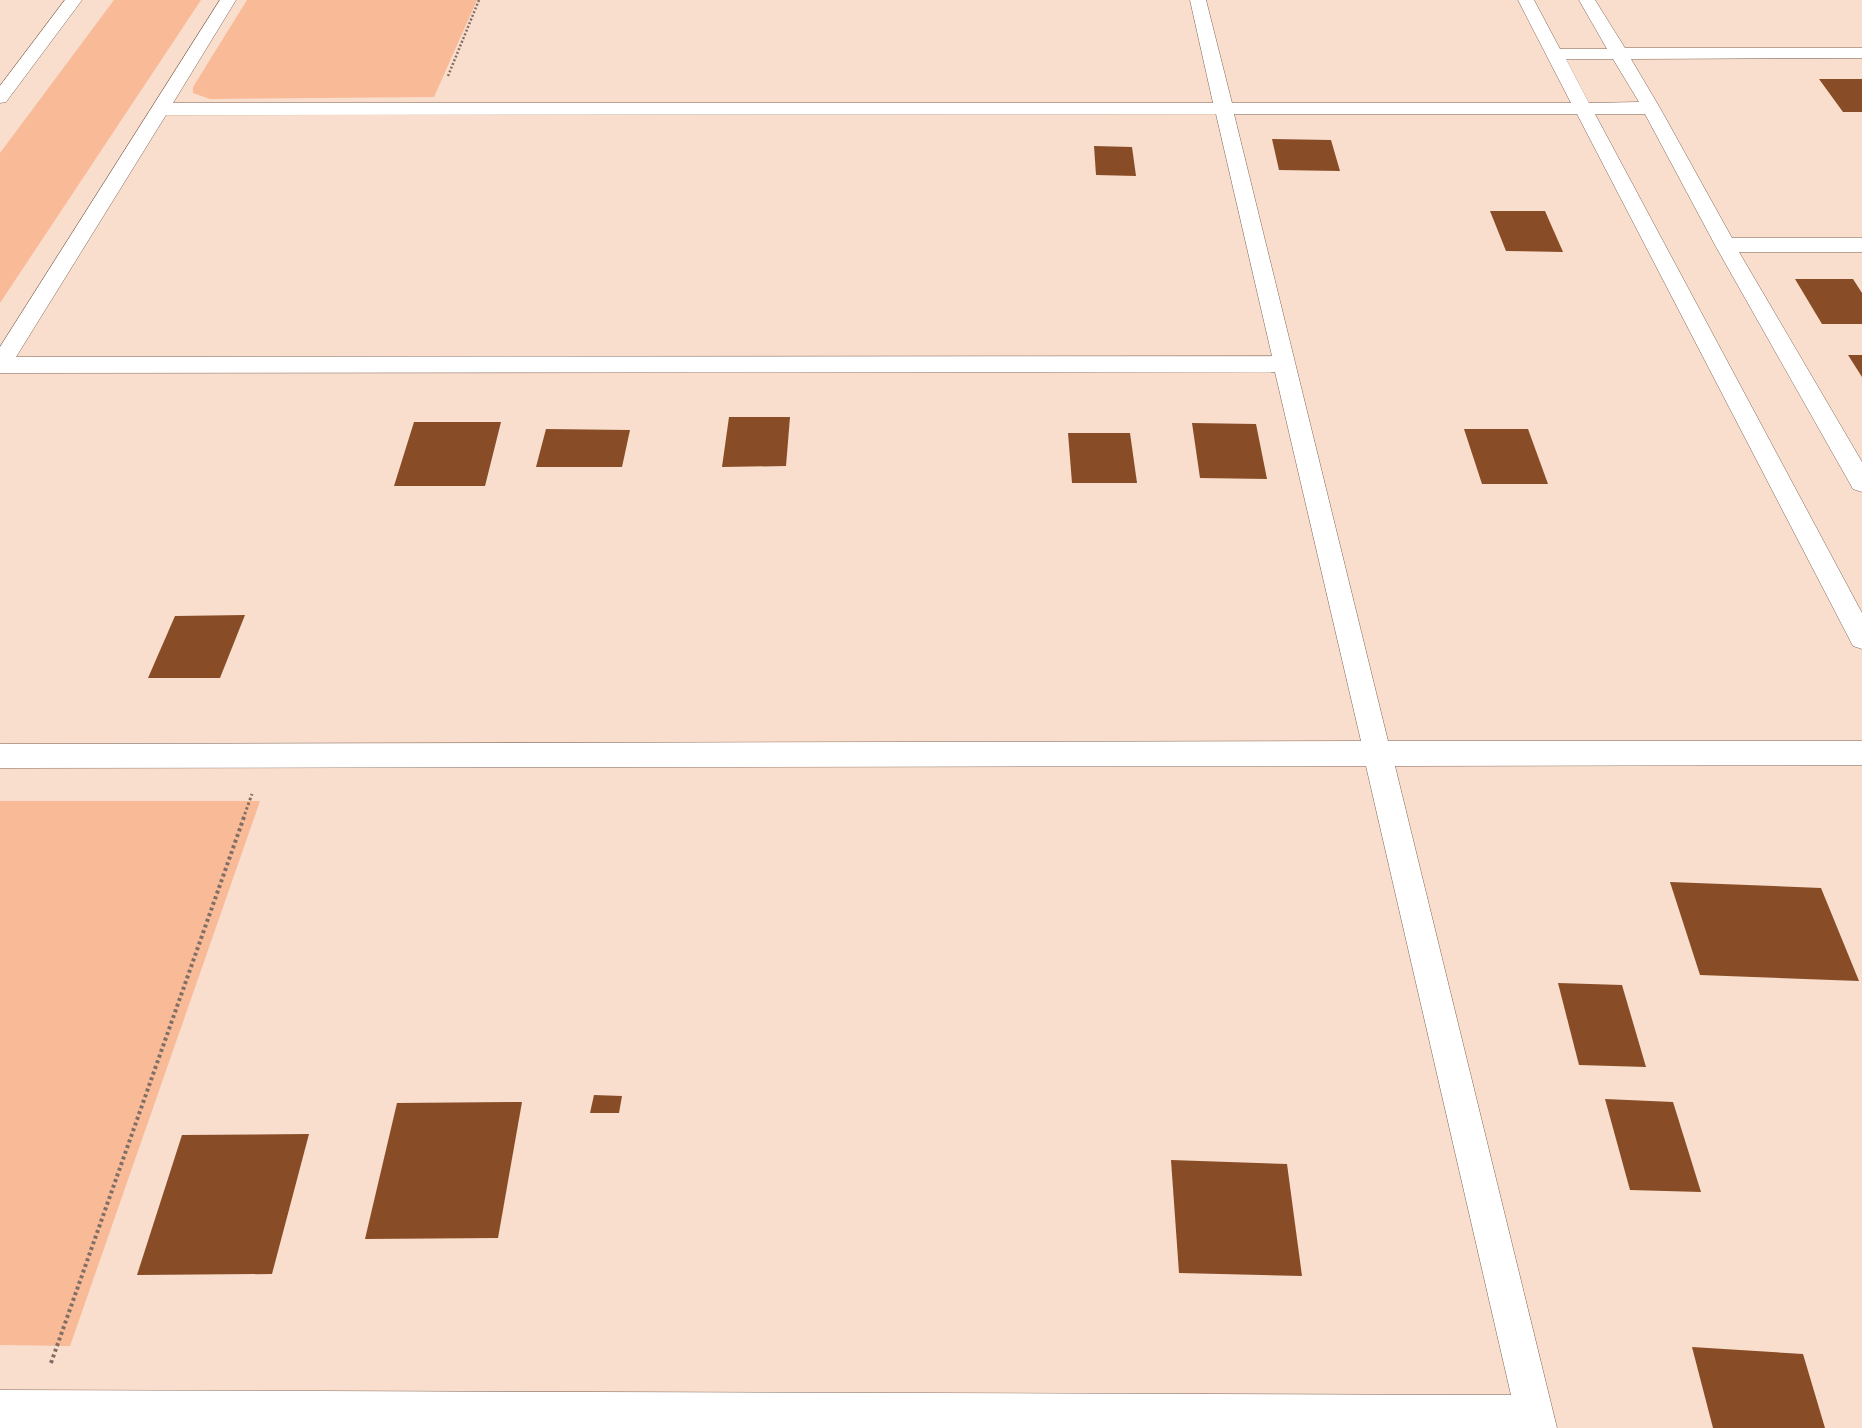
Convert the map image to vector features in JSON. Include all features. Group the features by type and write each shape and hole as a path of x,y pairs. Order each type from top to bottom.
{"street":[{"path":"0,98 74,0"},
{"path":"0,365 228,0"},
{"path":"18,1409 1536,1421 1198,0"},
{"path":"1526,0 1862,638"},
{"path":"1587,0 1651,108 1725,245 1862,483"},
{"path":"1554,54 1618,52 1862,53"},
{"path":"159,109 1651,108"},
{"path":"1725,245 1862,245"},
{"path":"0,365 1284,364"},
{"path":"0,756 1862,753"}],"path":[{"path":"434,109 479,0"},
{"path":"18,1409 265,756"}],"shaded area":[{"path":"114,0 201,0 0,303 0,153"},
{"path":"247,0 477,0 434,97 210,99 193,93 193,87"},
{"path":"0,801 260,801 70,1346 0,1345"}],"building":[{"path":"1819,79 1862,79 1862,112 1843,112"},
{"path":"1272,139 1331,140 1340,171 1279,170"},
{"path":"1094,146 1132,147 1136,176 1096,175"},
{"path":"1490,211 1545,211 1563,252 1506,251"},
{"path":"1795,279 1853,279 1862,293 1862,324 1822,324"},
{"path":"1848,355 1862,355 1862,377"},
{"path":"729,417 790,417 786,466 722,467"},
{"path":"414,422 501,422 485,486 394,486"},
{"path":"1192,423 1256,424 1267,479 1200,478"},
{"path":"546,429 630,430 622,467 536,467"},
{"path":"1464,429 1528,429 1548,484 1482,484"},
{"path":"1068,433 1130,433 1137,483 1072,483"},
{"path":"245,615 220,678 148,678 175,616"},
{"path":"1670,882 1821,888 1859,981 1700,975"},
{"path":"1558,983 1622,985 1646,1067 1579,1065"},
{"path":"594,1095 622,1096 619,1113 590,1113"},
{"path":"1605,1099 1673,1102 1701,1192 1630,1190"},
{"path":"522,1102 498,1238 365,1239 397,1103"},
{"path":"309,1134 272,1274 137,1275 182,1135"},
{"path":"1171,1160 1287,1164 1302,1276 1179,1273"},
{"path":"1692,1347 1803,1354 1825,1428 1713,1428"}]}
